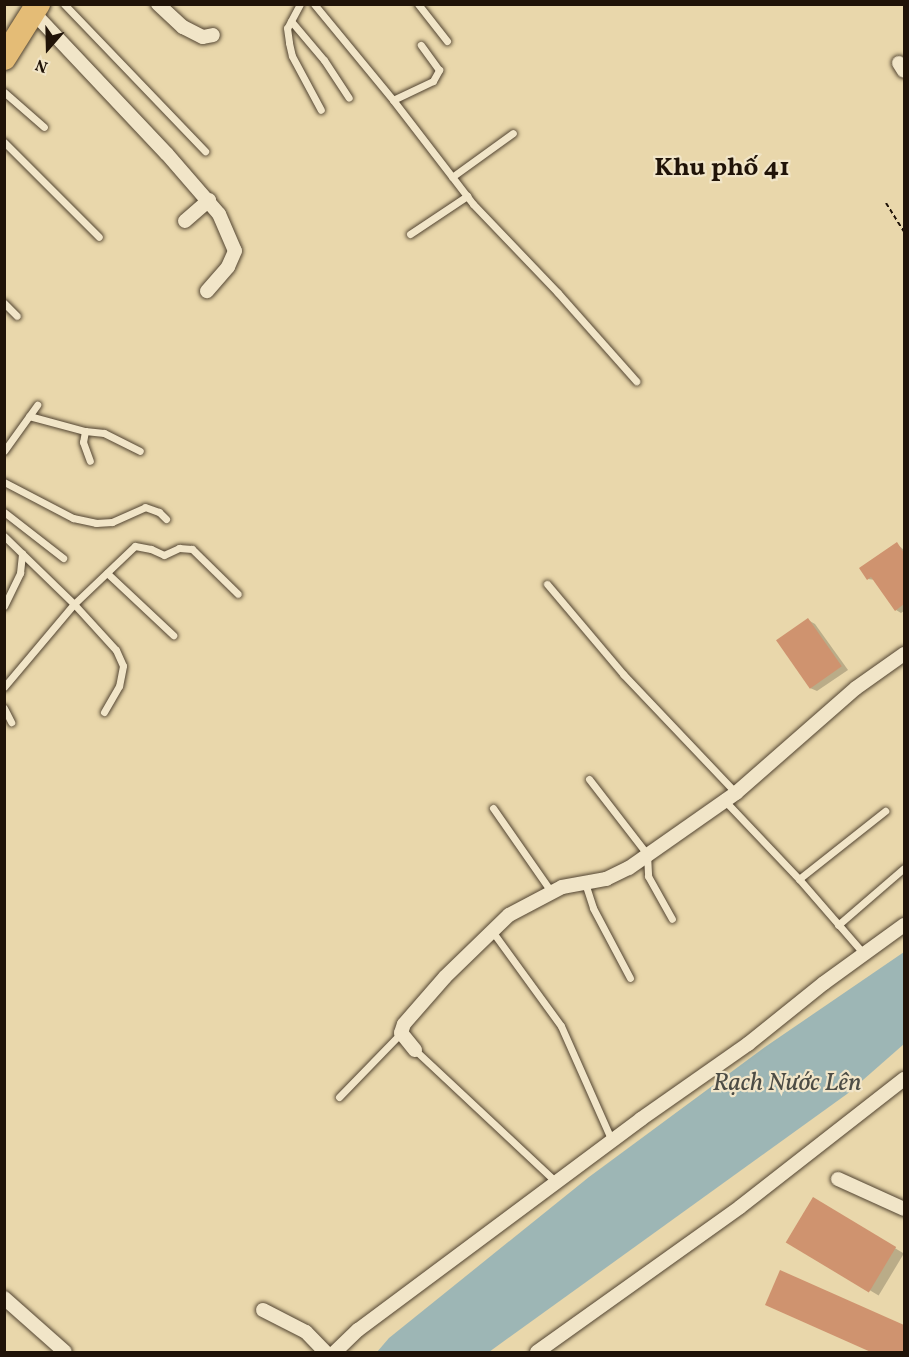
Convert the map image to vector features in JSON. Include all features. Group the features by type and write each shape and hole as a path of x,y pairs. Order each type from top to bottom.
{"highway":[{"path":"4,35 31,7"},
{"path":"4,58 31,7"}],"street":[{"path":"158,4 183,27 204,37 213,35"},
{"path":"31,7 209,200 235,251 228,267 207,291"},
{"path":"185,221 209,200"},
{"path":"416,1050 401,1033 404,1024 509,915 562,887 606,879 629,868 731,797 856,688 904,654"},
{"path":"335,1353 358,1330 556,1182 748,1044 904,925"},
{"path":"537,1353 740,1208 904,1080"},
{"path":"838,1179 904,1209"},
{"path":"4,1298 65,1353"},
{"path":"263,1310 306,1332 325,1353"}],"lane":[{"path":"64,4 205,151"},
{"path":"300,4 287,28 292,56 321,110"},
{"path":"314,4 393,100 467,196 636,381"},
{"path":"418,4 447,41"},
{"path":"291,21 324,60 349,98"},
{"path":"393,100 433,81 439,70 421,45"},
{"path":"4,92 44,127"},
{"path":"452,177 513,133"},
{"path":"4,142 99,237"},
{"path":"410,234 467,196"},
{"path":"4,303 17,316"},
{"path":"4,451 37,405"},
{"path":"28,416 104,434 140,451"},
{"path":"85,431 83,442 90,461"},
{"path":"4,482 73,518 96,523 112,522 145,507 159,512 166,519"},
{"path":"4,512 63,558"},
{"path":"4,536 74,604 116,651 123,666 119,686 104,712"},
{"path":"4,687 74,604 135,546 151,549 164,555 179,548 192,549 238,594"},
{"path":"4,606 20,573 22,554"},
{"path":"107,573 173,635"},
{"path":"547,585 864,954"},
{"path":"4,708 11,722"},
{"path":"589,779 647,854 648,876 672,919"},
{"path":"493,808 552,893"},
{"path":"799,879 885,811"},
{"path":"838,924 904,868"},
{"path":"585,883 593,908 630,978"},
{"path":"492,931 561,1026 612,1141"},
{"path":"339,1097 401,1033"},
{"path":"416,1050 556,1182"}],"path":[{"path":"886,203 904,232"}],"water":[{"name":"Rạch Nước Lên","path":"904,952 904,1044 847,1094 489,1352 377,1352 389,1338 589,1177 765,1047"}],"building":[{"path":"897,542 904,553 904,604 895,611 871,577 867,580 859,568"},
{"path":"808,618 842,666 810,689 776,640"},
{"path":"813,1197 896,1247 869,1292 786,1242"},
{"path":"780,1270 904,1325 904,1353 873,1353 765,1305"}],"district":[{"name":"Khu phố 41","path":"722,169"}]}
